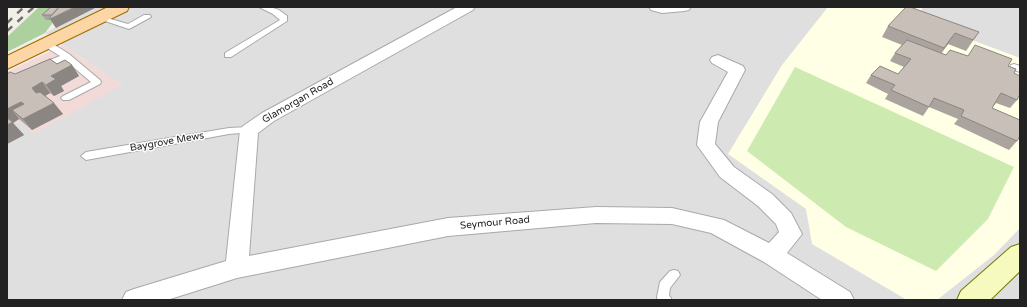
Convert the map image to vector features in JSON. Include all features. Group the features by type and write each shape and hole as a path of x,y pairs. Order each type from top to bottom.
{"main road":[{"path":"7,62 122,7"}],"street":[{"name":"Glamorgan Road","path":"249,130 268,117 468,7"},
{"path":"656,7 662,9 684,7"},
{"path":"718,60 738,70 709,122 706,145 727,172 765,200 784,219 791,234 772,255"},
{"path":"238,268 249,130"},
{"name":"Seymour Road","path":"134,300 238,268 448,227 596,215 672,216 716,226 772,255 842,300"},
{"path":"971,300 1020,255"}],"lane":[{"path":"228,55 283,20 284,18 276,12 263,7"},
{"path":"100,18 129,27 147,17"},
{"path":"47,44 66,56 97,82 66,98"},
{"path":"33,71 66,56"},
{"name":"Baygrove Mews","path":"86,156 228,131 249,130"},
{"path":"666,300 663,296 664,286 674,276"}],"shaded area":[{"path":"97,7 1020,7 1020,300 7,300 7,119 19,121 122,85 45,33"},
{"path":"828,7 923,7 916,19 1020,58 1020,228 994,255 937,300 907,300 812,244 806,209 728,154 782,65"},
{"path":"63,45 122,85 34,134 19,121 12,124 7,119 7,72"}],"green space":[{"path":"39,7 60,7 54,21 45,33 7,52 7,37"},
{"path":"795,67 1014,167 988,219 936,271 846,227 747,151"}],"building":[{"path":"51,7 59,7 52,15 42,15"},
{"path":"59,7 75,7 50,19"},
{"path":"906,7 910,7 979,32 973,40 955,33 944,48 888,26"},
{"path":"907,40 946,55 950,50 968,56 975,45 1012,59 1008,66 1016,69 1014,73 1020,76 1020,94 1017,100 1001,93 992,108 1020,120 1020,136 1017,141 961,116 964,110 934,98 929,107 891,90 895,85 871,75 880,66 898,74 911,59 895,53"},
{"path":"50,59 57,64 65,60 72,65 51,76 56,79 46,85 42,82 32,88 36,93 40,92 54,103 23,119 12,110 24,104 21,102 7,109 7,74 10,72 15,74"},
{"path":"7,118 13,122 7,125"}],"railway":[{"path":"7,23 24,7"},
{"path":"7,31 34,7"}]}
